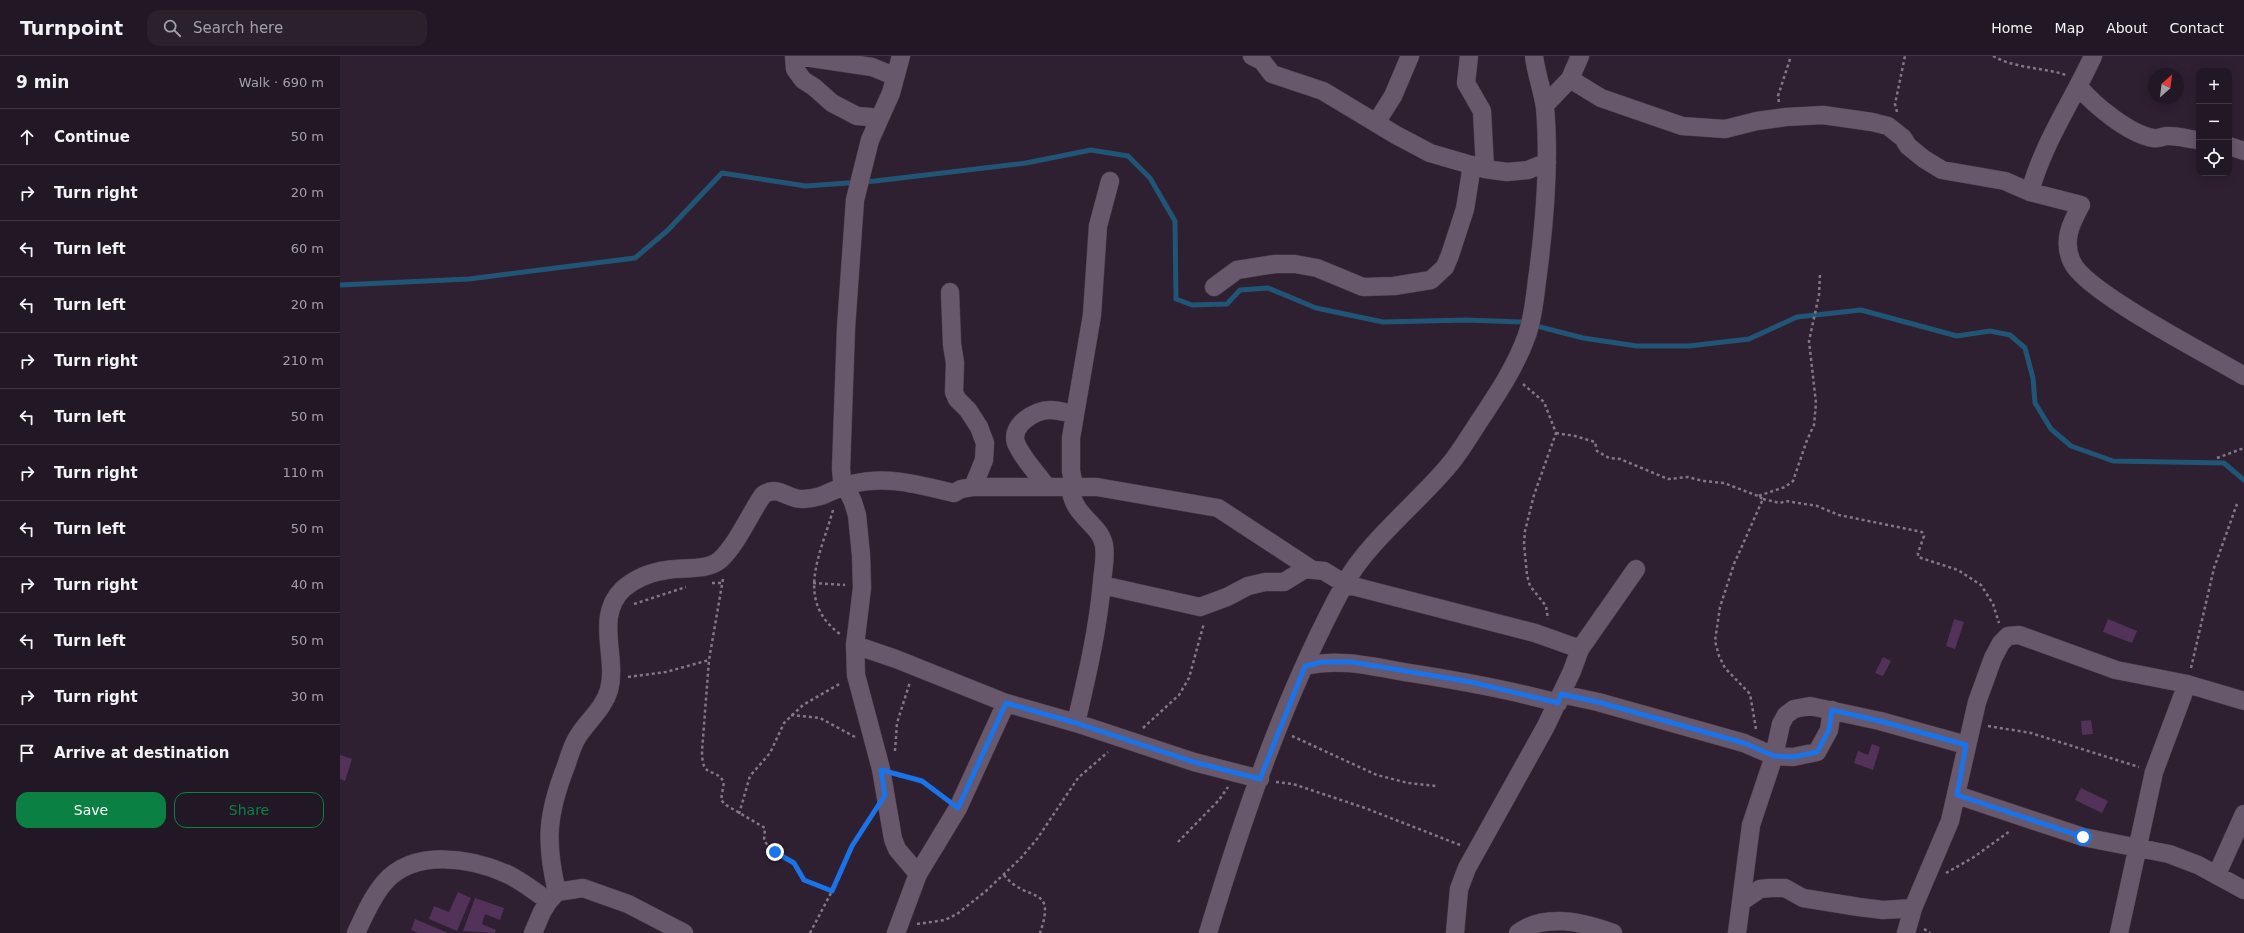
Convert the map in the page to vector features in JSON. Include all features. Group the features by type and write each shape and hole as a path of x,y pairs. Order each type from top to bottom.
{"street":[{"path":"794,56 795,69 803,80 814,87 832,103 857,116 870,117 876,125"},
{"path":"798,56 872,67 894,76"},
{"path":"901,56 890,93 876,125 859,182 850,256 841,451 842,479 840,489 857,515 862,588 855,645 856,676 882,766 885,795 893,839 904,858 918,874"},
{"path":"1252,56 1262,61 1272,74 1323,91 1430,153 1479,167 1507,172 1528,170 1547,162"},
{"path":"1376,123 1393,96 1410,56"},
{"path":"1214,287 1237,270 1275,264 1295,264 1317,268 1362,287 1394,286 1431,280 1445,267 1479,167 1482,111 1466,82 1469,56"},
{"path":"1208,933 1239,832 1278,730 1305,666 1345,584 1362,558 1431,487 1452,462 1509,375 1527,335 1532,316 1540,256 1547,162 1545,105 1534,56"},
{"path":"1545,105 1570,80 1580,56"},
{"path":"2030,192 2043,152 2052,132 2079,87 2094,56"},
{"path":"1570,80 1601,98 1682,126 1725,129 1757,121 1786,117 1823,115 1854,119 1888,126 1903,138 1908,146 1924,159 1942,170 2005,181 2030,192 2081,205 2067,237 2072,263 2086,279 2109,296 2174,336 2244,376"},
{"path":"2079,87 2090,101 2118,122 2136,131 2153,138 2179,136 2196,139"},
{"path":"2232,147 2244,151"},
{"path":"1076,723 1098,620 1105,555 1104,544 1089,522 1077,510 1071,498 1071,438 1092,315 1098,226 1110,181"},
{"path":"950,292 952,344 956,363 954,392 957,399 968,410 979,427 985,443 984,460 973,487"},
{"path":"1046,486 1017,443 1017,431 1027,418 1038,413 1049,410 1075,414"},
{"path":"533,933 553,896 548,834 551,810 577,737 594,718 605,700 611,678 608,627 609,614 615,599 635,580 650,574 706,566 719,561 763,495 768,491 779,491 795,499 801,500 822,497 840,489 872,480 913,483 954,493 961,489 973,487 1072,486 1127,491 1218,508 1311,569 1324,571 1345,584 1535,633 1580,649"},
{"path":"1102,585 1190,606 1200,607 1210,604 1248,586 1265,582 1284,582 1297,573 1311,569"},
{"path":"1455,933 1459,889 1466,868 1526,764 1559,699 1580,649 1636,569"},
{"path":"1906,933 1913,908 1950,821 1957,795 1971,723 1991,664 2001,643 2008,636 2019,635 2116,670 2188,684 2244,701"},
{"path":"855,645 1006,703 1076,723 1194,762 1260,779"},
{"path":"1305,666 1322,662 1352,662 1633,711 1744,743 1767,754 1793,757 1817,752 1829,730 1832,710"},
{"path":"2118,933 2154,772 2188,684"},
{"path":"904,930 918,874 958,808 1006,703"},
{"path":"1737,933 1752,825 1767,754 1786,714 1801,706 1832,710 1880,721 1966,745"},
{"path":"1957,795 2083,837 2169,854 2217,874 2244,890"},
{"path":"2217,874 2244,814"},
{"path":"356,933 373,899 390,877 401,868 444,858 470,862 508,874 553,896 583,888 628,904 684,933"},
{"path":"1741,902 1760,889 1785,888 1803,898 1859,907 1883,910 1913,908"},
{"path":"1518,933 1531,925 1566,922 1585,924 1612,933"}],"path":[{"path":"1786,117 1778,96 1791,56"},
{"path":"1903,138 1895,104 1905,56"},
{"path":"1993,56 2016,66 2036,68 2068,75 2072,77 2079,87"},
{"path":"1758,496 1785,487 1793,481 1814,424 1816,403 1809,341 1819,295 1820,274"},
{"path":"1509,375 1544,402 1556,433 1534,495 1525,531 1524,544 1525,563 1529,581 1546,606 1550,628 1555,640"},
{"path":"1556,433 1595,442 1597,446 1596,451 1609,458 1620,459 1668,479 1688,477 1703,481 1724,483 1763,499 1780,503 1786,501 1817,506 1839,514 1922,532 1924,536 1918,557 1958,570 1981,585 1994,604 1998,622 2008,636"},
{"path":"2217,458 2244,448"},
{"path":"840,489 820,551 813,583 818,609 836,631 855,645"},
{"path":"1763,499 1734,564 1720,606 1715,641 1718,656 1725,668 1750,694 1767,754"},
{"path":"2188,684 2214,568 2237,504"},
{"path":"724,576 709,660 705,699 703,766 706,770 722,779 724,782 721,800 739,814 765,828 764,840 768,846 794,863 804,880 832,891"},
{"path":"706,583 722,583"},
{"path":"813,583 845,585 862,588"},
{"path":"609,614 644,600 668,594 692,585"},
{"path":"904,930 945,920 957,914 1004,875 1037,839 1078,778 1125,739 1142,729 1179,695 1189,678 1210,604"},
{"path":"611,678 666,672 709,660"},
{"path":"882,766 895,750 897,723 908,690 913,666"},
{"path":"739,814 750,776 770,753 784,723 791,715 820,694 856,676"},
{"path":"791,715 820,718 833,723 849,732 882,766 922,781 958,808"},
{"path":"1971,723 2031,733 2154,772"},
{"path":"1278,730 1378,775 1408,783 1436,786"},
{"path":"1260,779 1299,786 1396,819 1476,851"},
{"path":"810,933 832,891 852,846 885,795"},
{"path":"1924,884 1974,857 2027,819"},
{"path":"1004,875 1016,888 1036,895 1045,903 1046,917 1040,933"}],"building":[{"path":"1954,619 1964,622 1955,649 1946,646"},
{"path":"2108,619 2137,631 2132,643 2103,632"},
{"path":"1883,657 1891,661 1883,676 1875,673"},
{"path":"2091,720 2093,734 2082,735 2081,721"},
{"path":"1872,744 1880,747 1873,770 1854,763 1858,751 1868,755"},
{"path":"340,755 352,759 345,781 340,779"},
{"path":"2081,788 2108,801 2102,813 2075,800"},
{"path":"458,892 471,898 457,931 429,919 434,906 449,912"},
{"path":"475,898 504,908 500,920 485,914 482,924 496,930 495,933 463,931"},
{"path":"415,919 448,933 418,933 411,930"}],"waterway":[{"path":"340,285 469,279 635,258 667,231 722,173 806,186 875,181 1026,163 1091,150 1128,156 1150,178 1175,221 1176,299 1192,305 1227,304 1240,290 1268,288 1316,308 1383,322 1466,320 1521,322 1583,338 1637,346 1689,346 1749,339 1797,317 1861,310 1957,336 1990,331 2010,335 2025,348 2033,378 2035,403 2051,429 2071,446 2113,461 2224,463 2244,480"}],"route":[{"path":"775,852 794,863 804,880 832,891 852,846 885,795 881,770 922,781 958,808 1006,703 1076,723 1156,751 1260,779 1278,730 1305,666 1322,662 1336,661 1352,662 1404,672 1471,682 1510,690 1558,703 1561,694 1598,702 1744,743 1774,756 1793,757 1817,752 1829,730 1832,710 1880,721 1966,745 1957,795 2083,837"}]}
